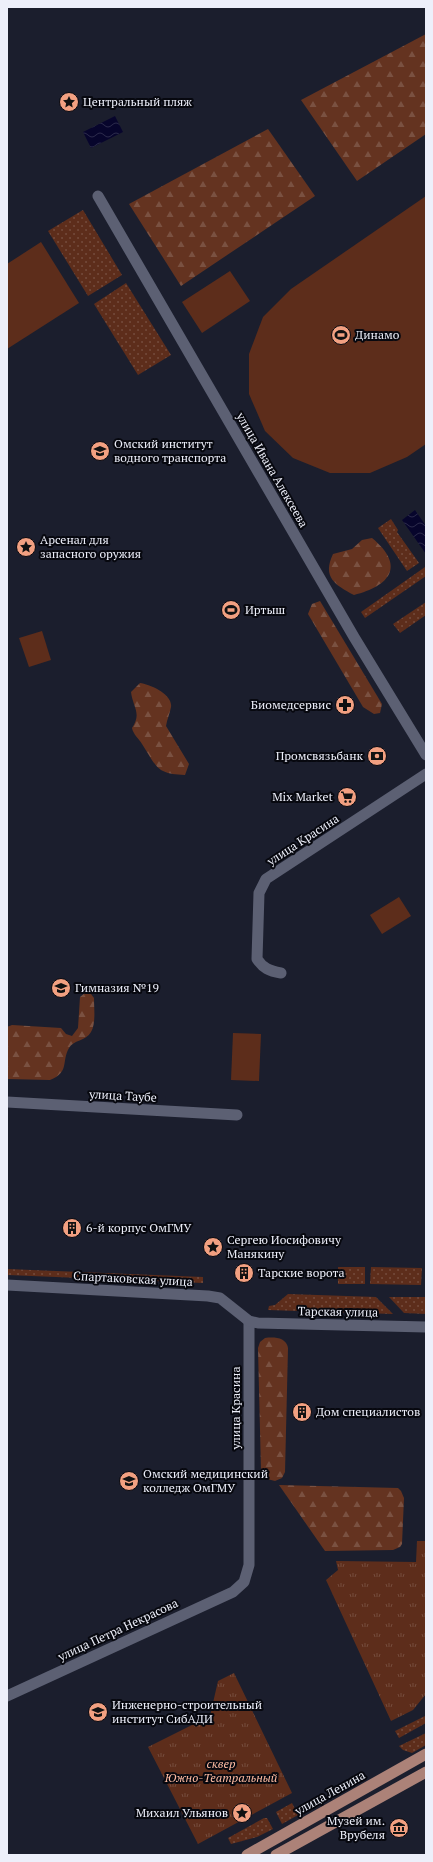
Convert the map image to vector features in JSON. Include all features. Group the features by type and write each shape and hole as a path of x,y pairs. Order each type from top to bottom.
{"main road":[{"name":"улица Ленина","path":"247,1855 426,1754"},
{"path":"276,1855 426,1772"}],"street":[{"name":"улица Ивана Алексеева","path":"98,196 354,637 426,755"},
{"name":"улица Красина","path":"281,973 271,972 263,967 257,958 259,893 266,879 426,774"},
{"name":"улица Таубе","path":"7,1102 237,1115"},
{"name":"Спартаковская улица","path":"7,1285 208,1296 220,1298 249,1321"},
{"name":"улица Красина","path":"239,1587 247,1575 249,1565 249,1321"},
{"name":"Тарская улица","path":"249,1321 258,1323 426,1327"},
{"name":"улица Петра Некрасова","path":"7,1696 233,1592 239,1587"}],"green space":[{"path":"426,34 426,134 357,181 301,100"},
{"path":"268,129 315,196 181,286 129,204"},
{"name":"Динамо","path":"426,196 426,444 407,457 370,473 330,473 293,458 265,431 249,394 249,354 263,317 291,289"},
{"path":"83,210 122,275 88,296 48,231"},
{"path":"41,242 79,303 7,349 7,264"},
{"path":"230,271 250,301 202,333 182,302"},
{"path":"126,283 171,355 138,375 94,304"},
{"path":"391,519 398,530 397,532 419,563 407,571 378,528"},
{"path":"372,538 389,557 391,566 389,574 377,586 354,595 341,588 332,579 329,569 330,562 333,554 352,549 362,540"},
{"path":"425,567 426,576 365,618 361,612"},
{"path":"320,601 382,704 380,713 374,714 363,707 308,614 312,604"},
{"path":"426,602 426,615 400,633 393,624"},
{"path":"42,631 51,660 29,667 19,638"},
{"path":"140,683 160,690 171,702 166,726 189,764 185,775 168,773 158,768 132,728 137,714 131,692"},
{"path":"399,897 411,916 382,934 370,915"},
{"path":"85,993 91,994 94,998 93,1029 89,1035 71,1045 67,1053 63,1070 60,1074 50,1080 7,1079 7,1027 12,1025 61,1028 66,1034 72,1036 78,1028 80,997"},
{"path":"233,1033 261,1034 259,1081 231,1080"},
{"path":"338,1267 365,1267 365,1284 338,1284"},
{"path":"371,1267 422,1268 421,1285 370,1284"},
{"path":"7,1269 203,1277 203,1283 7,1275"},
{"path":"288,1294 376,1297 393,1314 268,1310 269,1306 275,1305"},
{"path":"389,1297 426,1297 426,1314 404,1313"},
{"path":"265,1338 279,1338 287,1344 288,1348 285,1472 282,1478 275,1481 263,1478 261,1471 258,1348 260,1342"},
{"path":"279,1485 398,1488 404,1498 402,1544 400,1547 393,1550 325,1551"},
{"path":"417,1541 426,1541 426,1694 413,1710 391,1721 326,1580 338,1570 336,1561 416,1562"},
{"name":"сквер Южно-Театральный","path":"234,1673 292,1793 198,1844 148,1747 210,1716 218,1681"},
{"path":"425,1716 426,1723 399,1738 395,1731"},
{"path":"426,1733 426,1745 412,1753 403,1750 399,1746"},
{"path":"292,1803 298,1815 282,1824 276,1812"},
{"path":"264,1818 267,1818 273,1829 257,1837 231,1844 228,1838"}],"water":[{"path":"115,116 123,132 91,148 83,132"},
{"path":"415,510 426,526 426,554 402,520"}],"place":[{"name":"Центральный пляж","path":"69,102"},
{"name":"Динамо","path":"341,335"},
{"name":"Омский институт водного транспорта","path":"100,451"},
{"name":"Арсенал для запасного оружия","path":"26,547"},
{"name":"Иртыш","path":"231,610"},
{"name":"Биомедсервис","path":"345,705"},
{"name":"Промсвязьбанк","path":"377,756"},
{"name":"Mix Market","path":"347,797"},
{"name":"Гимназия №19","path":"61,988"},
{"name":"6-й корпус ОмГМУ","path":"72,1228"},
{"name":"Сергею Иосифовичу Манякину","path":"213,1247"},
{"name":"Тарские ворота","path":"244,1273"},
{"name":"Дом специалистов","path":"302,1412"},
{"name":"Омский медицинский колледж ОмГМУ","path":"129,1481"},
{"name":"Инженерно-строительный институт СибАДИ","path":"98,1712"},
{"name":"Михаил Ульянов","path":"242,1813"},
{"name":"Музей им. Врубеля","path":"399,1828"}]}
